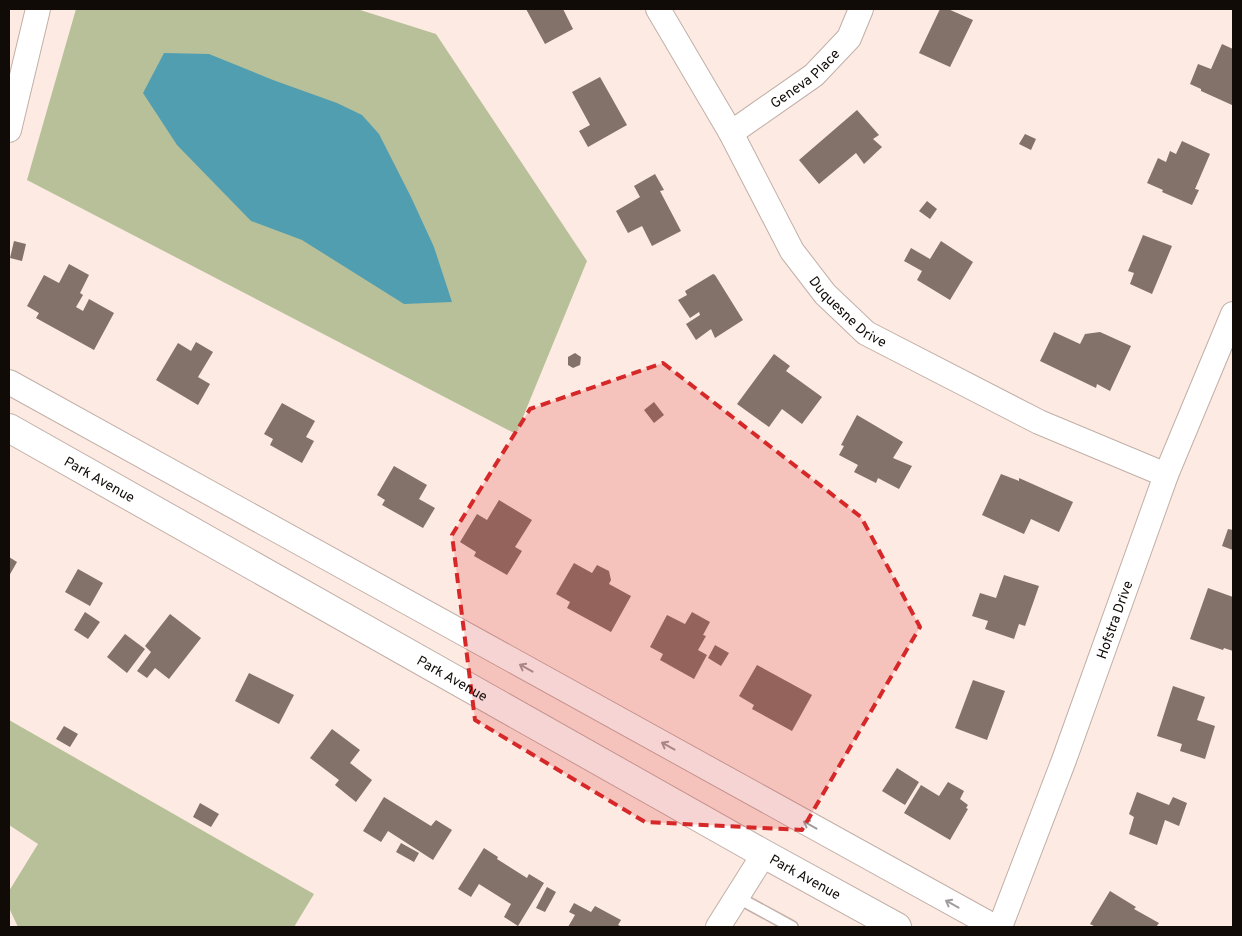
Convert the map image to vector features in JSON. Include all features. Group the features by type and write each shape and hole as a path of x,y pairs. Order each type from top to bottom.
{"main road":[{"name":"Park Avenue","path":"9,428 764,854 897,927"}],"street":[{"path":"9,130 38,9"},
{"name":"Duquesne Drive","path":"658,9 731,133 792,251 825,294 866,333 1039,422 1166,476"},
{"name":"Geneva Place","path":"731,133 814,75 849,38 861,9"},
{"name":"Hofstra Drive","path":"1000,927 1064,760 1166,476 1233,314"},
{"path":"9,382 995,927"},
{"path":"718,927 764,854"}],"lane":[{"path":"737,897 792,927"}],"highlighted area":[{"path":"663,363 861,517 920,627 802,830 645,822 475,720 452,535 530,409"}],"green space":[{"path":"76,9 357,9 436,34 587,261 516,434 27,180"},
{"path":"9,720 314,894 294,927 18,927 9,908 9,891 38,844 9,825"}],"water":[{"path":"164,53 209,54 337,103 362,115 379,134 411,197 434,247 452,302 404,304 302,240 251,221 177,145 143,93"}],"building":[{"path":"526,9 563,9 573,29 545,44"},
{"path":"940,9 948,9 973,20 950,67 919,53"},
{"path":"1222,44 1233,49 1232,105 1190,84 1198,64 1211,69"},
{"path":"600,77 627,125 588,147 579,131 590,125 572,92"},
{"path":"857,110 879,135 873,139 882,147 864,164 856,153 819,184 799,160"},
{"path":"1025,134 1036,139 1031,150 1019,144"},
{"path":"1182,141 1210,154 1195,189 1199,190 1192,205 1147,183 1158,158 1166,162 1170,151 1176,154"},
{"path":"655,174 664,190 660,191 681,231 652,246 642,226 628,233 616,211 640,197 634,186"},
{"path":"927,201 937,209 930,219 919,211"},
{"path":"1143,235 1172,246 1152,294 1130,284 1134,273 1128,271"},
{"path":"14,241 26,244 22,261 10,258"},
{"path":"941,241 973,262 950,300 917,280 922,271 904,261 911,248 930,259"},
{"path":"69,264 89,275 80,293 83,295 76,307 83,311 89,299 114,313 94,350 36,318 39,313 27,306 44,275 59,283"},
{"path":"713,274 743,320 715,338 711,329 696,340 686,324 700,315 699,312 690,318 678,300 687,295 685,291"},
{"path":"1054,332 1080,344 1085,334 1100,332 1131,346 1110,391 1097,384 1096,388 1040,361"},
{"path":"196,342 213,352 198,377 210,384 198,405 156,380 178,343 191,351"},
{"path":"575,353 581,357 580,365 573,368 568,365 568,357"},
{"path":"774,354 790,366 786,371 822,397 802,424 782,409 769,427 737,404"},
{"path":"654,402 664,415 654,423 644,410"},
{"path":"282,403 315,421 306,437 314,441 302,463 270,445 273,439 264,434"},
{"path":"857,415 903,442 893,458 912,466 899,489 878,478 876,483 854,472 858,465 839,455 844,446 841,445"},
{"path":"394,466 427,485 419,499 435,508 423,528 382,505 385,500 377,495"},
{"path":"1001,474 1019,481 1019,478 1073,502 1059,532 1031,519 1024,534 982,515"},
{"path":"499,500 532,520 515,547 522,551 507,575 474,556 476,552 460,542 477,514 487,520"},
{"path":"1228,529 1233,530 1233,550 1222,546"},
{"path":"9,557 17,562 9,576"},
{"path":"574,563 592,573 597,565 609,571 611,580 609,584 631,596 611,632 567,608 570,602 556,594"},
{"path":"78,569 103,583 90,606 65,592"},
{"path":"1004,575 1039,586 1025,626 1019,624 1014,639 985,629 988,621 972,616 980,593 996,598"},
{"path":"1208,588 1233,597 1233,651 1224,648 1223,650 1190,639"},
{"path":"85,612 100,622 88,639 74,630"},
{"path":"692,612 710,622 703,635 706,636 698,650 707,655 694,679 660,660 663,654 650,647 667,615 685,624"},
{"path":"170,614 201,638 169,679 155,668 147,678 137,671 151,652 145,646"},
{"path":"125,634 145,649 127,673 107,657"},
{"path":"715,645 729,653 721,666 708,658"},
{"path":"757,665 812,695 792,731 752,709 754,705 739,696"},
{"path":"249,673 294,695 279,724 235,701"},
{"path":"973,680 1005,691 987,740 955,728"},
{"path":"1173,686 1205,697 1197,720 1215,726 1205,759 1180,751 1182,744 1157,736"},
{"path":"64,726 78,734 70,747 56,739"},
{"path":"332,729 360,750 350,763 372,780 356,802 335,785 339,780 310,758"},
{"path":"897,768 919,782 905,805 882,791"},
{"path":"948,782 964,791 960,799 968,805 966,808 968,809 950,840 904,813 921,785 939,796"},
{"path":"1137,792 1169,805 1173,797 1187,803 1179,826 1165,820 1157,845 1129,834 1134,817 1129,814"},
{"path":"384,797 431,826 436,820 452,830 433,860 388,831 381,842 363,831"},
{"path":"200,803 219,814 211,827 193,817"},
{"path":"401,843 419,853 414,862 396,852"},
{"path":"484,848 498,857 497,859 527,878 529,874 544,883 518,926 504,917 511,904 479,884 471,897 458,889"},
{"path":"547,887 556,892 545,912 536,908"},
{"path":"1110,891 1136,907 1134,909 1159,923 1156,927 1096,927 1090,924"},
{"path":"574,903 591,912 595,906 621,920 618,925 623,927 568,927 575,915 569,912"}]}
